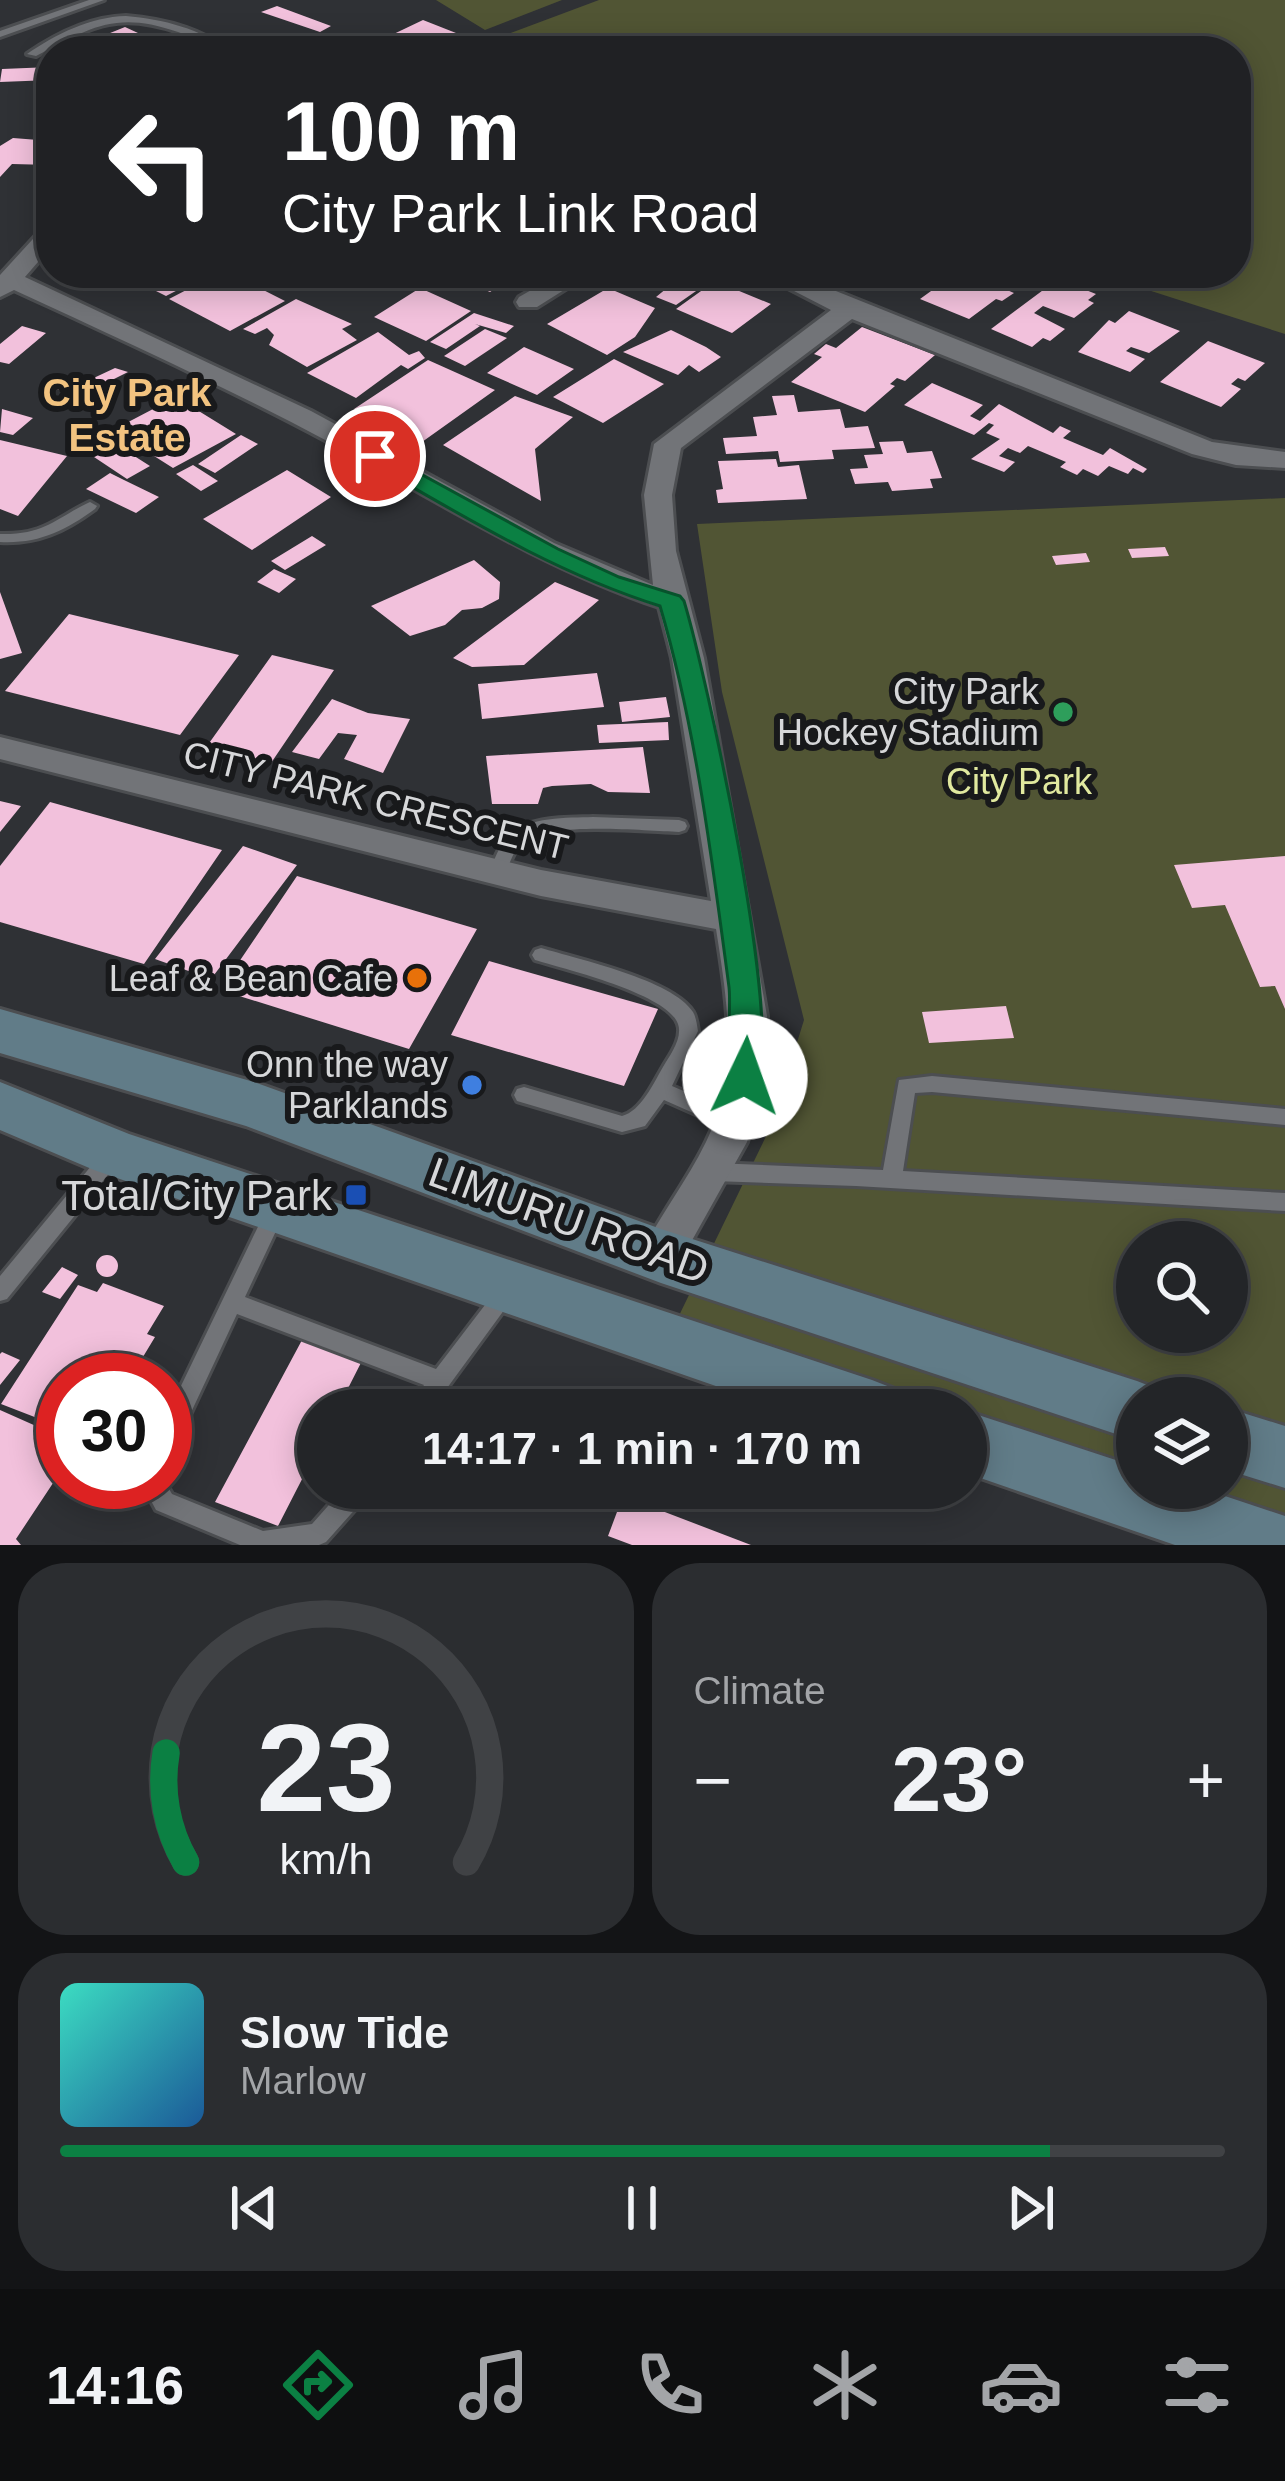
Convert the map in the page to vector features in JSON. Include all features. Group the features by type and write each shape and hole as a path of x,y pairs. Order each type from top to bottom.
{"main road":[{"name":"LIMURU ROAD","path":"0,1031 254,1105 662,1256 1116,1404"},
{"path":"0,1105 114,1154 810,1389"},
{"path":"1248,1446 1285,1457"},
{"path":"987,1449 1273,1545"}],"street":[{"path":"36,250 5,284 340,437 549,555 610,582 671,601"},
{"path":"528,302 552,288"},
{"path":"804,288 1202,448 1236,457 1285,460"},
{"path":"662,1256 712,1172 732,1121 745,1077 748,1016 688,658 671,601 657,474 668,444 849,309"},
{"name":"CITY PARK CRESCENT","path":"0,748 498,872 641,904 734,918"}],"lane":[{"path":"0,22 6,32 99,0"},
{"path":"68,36 96,22 120,20 189,36"},
{"path":"32,54 36,52"},
{"path":"0,538 55,533 90,506"},
{"path":"498,872 514,839 528,830 560,825 679,826"},
{"path":"524,1095 622,1124 638,1120 660,1090 691,1029 687,1012 669,998 541,955"},
{"path":"892,1178 906,1086 932,1084 1285,1118"},
{"path":"660,1090 732,1121"},
{"path":"0,1292 114,1154"},
{"path":"712,1172 1285,1202"},
{"path":"192,1386 277,1208"},
{"path":"434,1389 510,1288"},
{"path":"232,1302 440,1381"},
{"path":"181,1509 263,1543 318,1534 340,1509"}],"green space":[{"path":"436,0 562,0 485,30"},
{"path":"599,0 1285,0 1285,334 1142,288 1251,288 1251,36 503,36"},
{"name":"City Park","path":"1285,498 1285,1532 1215,1509 1248,1509 1248,1377 1116,1377 1116,1476 987,1434 987,1389 851,1389 672,1330 771,1126 804,1020 722,692 697,524"}],"building":[{"path":"277,6 331,26 320,32 261,12"},
{"path":"423,20 456,33 450,36 389,36"},
{"path":"125,27 144,36 103,36"},
{"path":"36,68 36,81 0,82 2,69"},
{"path":"13,138 36,140 36,165 12,164 0,177 0,146"},
{"path":"150,288 182,288 166,296"},
{"path":"190,288 259,288 285,301 230,331 169,299"},
{"path":"420,288 471,311 426,341 374,317"},
{"path":"608,288 655,308 635,337 607,355 547,324"},
{"path":"667,288 700,288 676,305 656,297"},
{"path":"705,288 732,288 771,304 732,333 676,309"},
{"path":"935,288 1012,288 1007,290 1014,293 1002,301 996,299 969,319 920,299"},
{"path":"1046,288 1081,288 1096,294 1088,300 1094,303 1074,318 1043,306 1034,313 1065,329 1032,347 991,329"},
{"path":"296,299 352,324 342,329 357,340 307,367 269,345 274,335 267,328 255,334 243,329"},
{"path":"1129,311 1180,331 1149,353 1131,347 1126,351 1145,359 1130,372 1078,352 1109,320 1115,323"},
{"path":"474,313 514,326 506,333 475,324 480,326 446,349 430,342"},
{"path":"22,326 46,333 9,364 0,362 0,344"},
{"path":"862,327 935,355 905,381 897,378 890,384 895,386 865,412 791,382 822,357 814,354 826,344 836,348"},
{"path":"485,329 507,338 465,366 444,356"},
{"path":"671,330 721,357 699,372 689,365 678,375 623,352"},
{"path":"378,332 409,355 419,351 425,358 408,369 401,365 356,398 307,373"},
{"path":"1208,341 1265,363 1245,381 1238,378 1231,384 1241,389 1221,407 1160,382"},
{"path":"524,347 574,369 537,395 487,373"},
{"path":"614,359 664,384 603,423 553,397"},
{"path":"428,360 495,390 422,442 354,409"},
{"path":"115,368 128,372 98,387 107,395 88,406 57,389 73,378 83,383"},
{"path":"932,383 983,405 970,416 980,421 999,404 1053,433 1060,426 1071,431 1063,438 1103,455 1110,448 1147,469 1143,473 1133,468 1128,474 1109,466 1098,476 1083,469 1077,475 1060,467 1066,462 1028,446 1020,453 1008,448 999,456 1015,462 1004,472 971,459 1000,439 986,433 994,425 989,423 974,435 904,405"},
{"path":"794,395 798,412 840,409 845,428 868,426 875,448 832,450 834,459 780,462 778,451 726,454 723,438 757,436 753,417 777,415 772,396"},
{"path":"515,396 573,417 535,449 541,501 443,445"},
{"path":"176,397 236,434 173,468 113,430"},
{"path":"2,409 33,418 13,435 0,432"},
{"path":"241,435 258,444 215,473 198,464"},
{"path":"0,440 67,456 18,516 0,509"},
{"path":"903,441 907,453 932,451 942,478 930,479 933,488 892,491 888,482 855,484 850,469 868,468 864,455 883,454 879,442"},
{"path":"117,445 150,466 127,479 94,457"},
{"path":"776,459 778,467 799,465 807,499 718,503 716,490 723,489 718,461"},
{"path":"193,465 218,481 201,491 176,474"},
{"path":"287,470 331,497 252,550 203,519"},
{"path":"110,473 159,497 136,513 86,489"},
{"path":"312,536 326,545 285,570 271,561"},
{"path":"1165,547 1169,556 1132,558 1128,549"},
{"path":"1086,553 1090,562 1056,565 1052,556"},
{"path":"474,560 500,582 499,599 482,608 462,610 445,625 410,636 371,606"},
{"path":"274,569 296,579 279,593 257,582"},
{"path":"555,582 599,600 524,665 472,667 453,658"},
{"path":"0,592 22,653 0,659"},
{"path":"69,614 239,655 180,735 5,691"},
{"path":"272,655 334,670 271,763 207,746"},
{"path":"597,673 604,707 482,719 478,684"},
{"path":"666,697 670,717 622,722 619,702"},
{"path":"332,699 368,713 410,719 383,773 344,759 357,735 338,733 319,759 292,752"},
{"path":"668,722 669,740 599,743 597,725"},
{"path":"643,747 650,793 608,792 591,784 552,786 543,788 538,804 492,804 486,756"},
{"path":"0,801 21,806 0,832"},
{"path":"50,802 222,850 144,964 0,922 0,866"},
{"path":"243,846 297,865 211,979 155,959"},
{"path":"1285,856 1285,1009 1275,986 1260,987 1225,905 1192,908 1174,865"},
{"path":"297,876 477,929 409,1049 220,990"},
{"path":"489,961 658,1009 624,1086 451,1035"},
{"path":"1006,1006 1014,1038 929,1043 922,1012"},
{"path":"107,1255 118,1266 107,1277 96,1266"},
{"path":"62,1267 78,1275 60,1299 42,1292"},
{"path":"103,1283 164,1306 147,1334 155,1337 145,1353 36,1353 36,1418 1,1404 78,1285 97,1292"},
{"path":"309,1327 369,1347 348,1389 297,1389 297,1489 278,1526 215,1502"},
{"path":"0,1354 20,1360 0,1385"},
{"path":"0,1410 36,1426 36,1509 16,1539 21,1545 0,1545"},
{"path":"618,1509 657,1509 751,1545 632,1545 608,1536"}],"place":[{"name":"City Park Hockey Stadium","path":"1063,712"},
{"name":"Leaf & Bean Cafe","path":"417,978"},
{"name":"Onn the way Parklands","path":"472,1085"},
{"name":"Total/City Park","path":"356,1195"}],"district":[{"name":"City Park Estate","path":"127,414"}],"route":[{"path":"375,456 549,555 610,582 671,601 688,658 734,918 748,1016 745,1077"}]}
